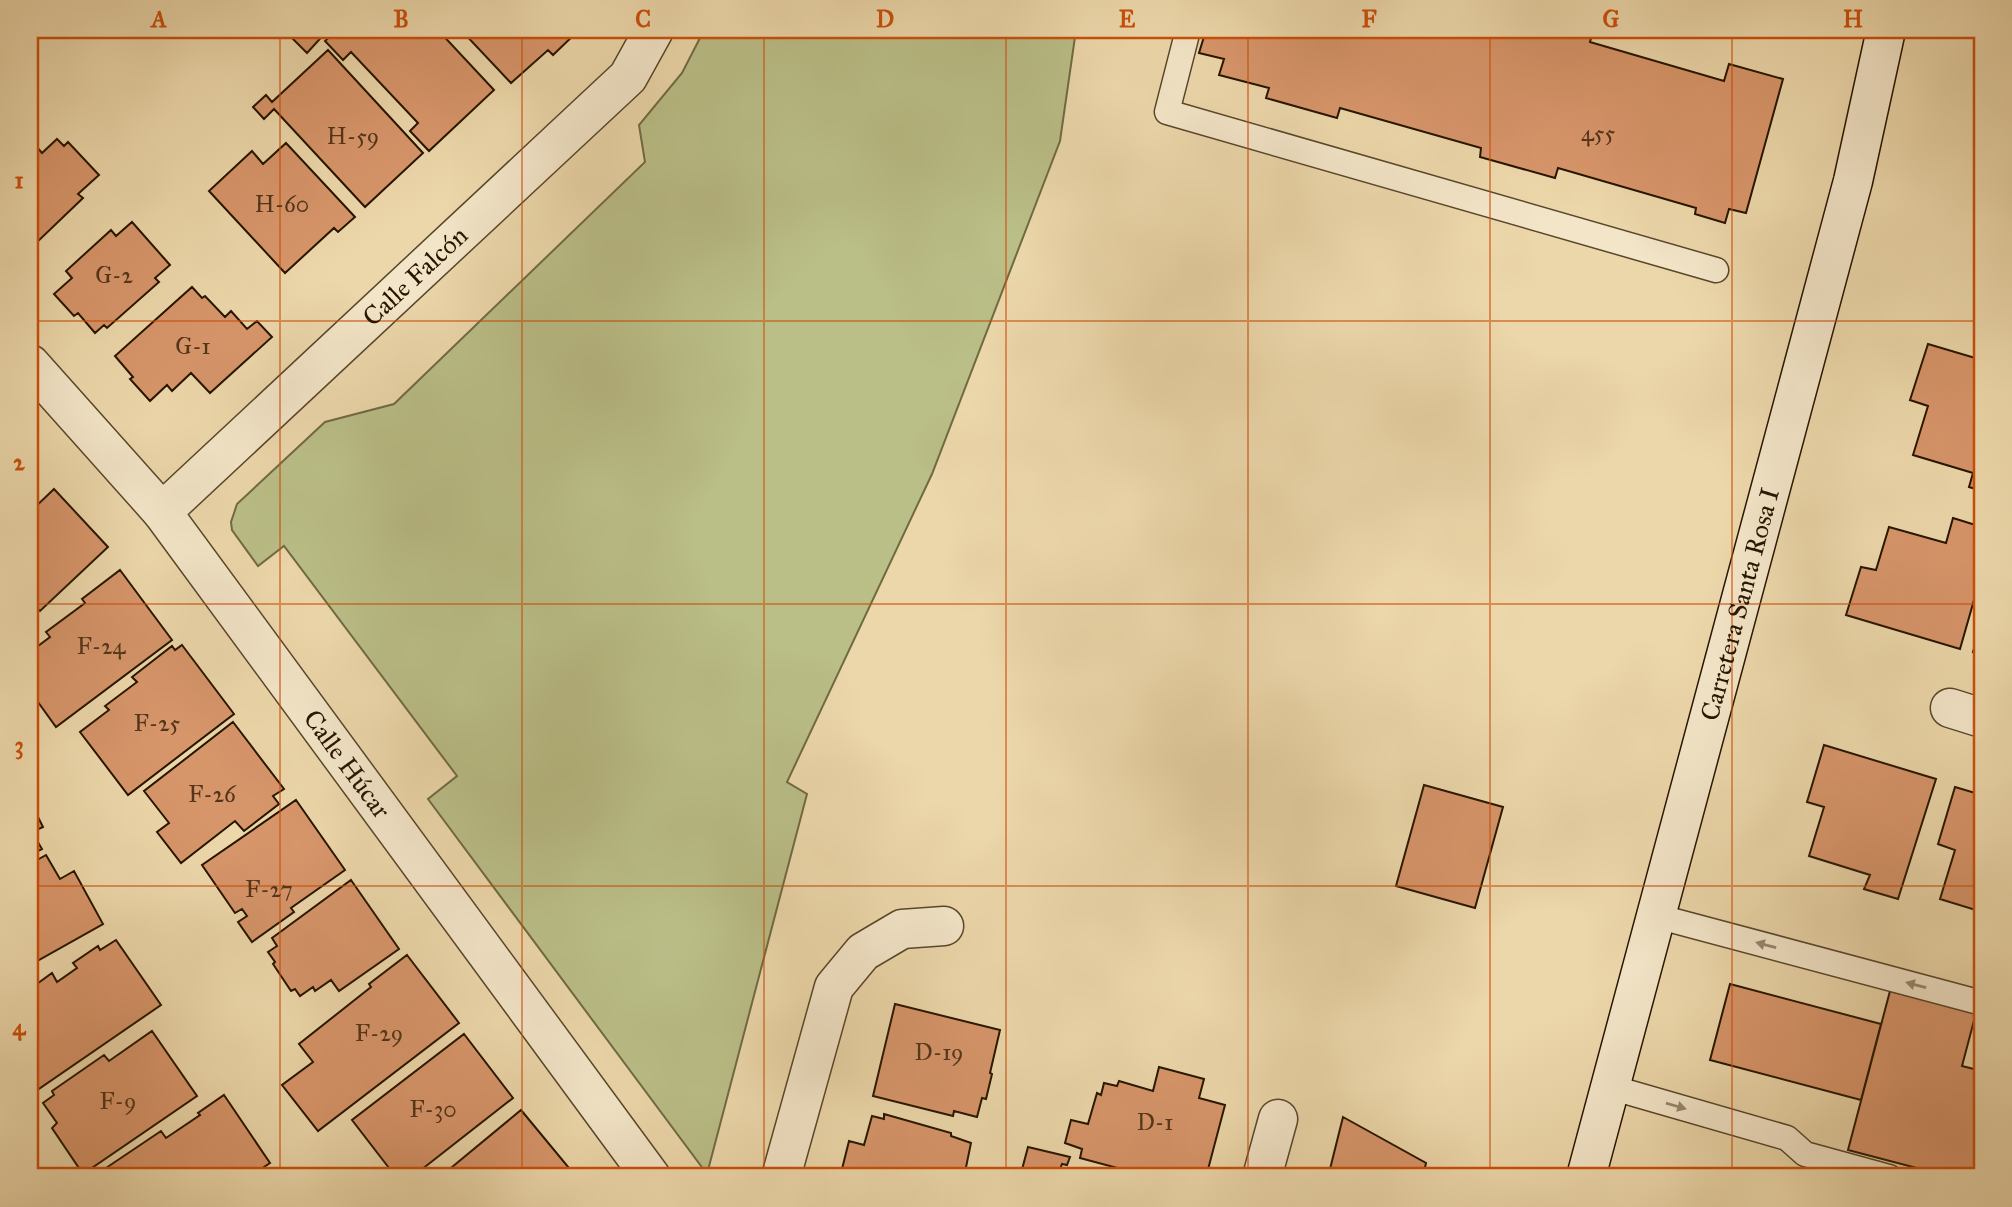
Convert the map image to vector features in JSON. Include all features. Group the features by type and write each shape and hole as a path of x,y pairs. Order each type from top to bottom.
{"street":[{"name":"Calle Falcón","path":"162,512 628,77 654,30"},
{"name":"Carretera Santa Rosa I","path":"1586,1177 1853,181 1886,30"},
{"name":"Calle Húcar","path":"30,364 162,512 651,1177"},
{"path":"781,1177 834,986 863,952 902,929 944,926"},
{"path":"1262,1177 1278,1119"}],"lane":[{"path":"1188,30 1167,112 1716,270"},
{"path":"1656,916 1982,1003"},
{"path":"1610,1087 1787,1138 1805,1154 1889,1177"}],"green space":[{"path":"703,30 1076,30 1060,141 932,474 787,782 807,794 707,1174 428,799 457,776 284,546 258,566 232,530 231,522 237,504 325,422 394,404 645,162 639,125 682,73"}],"building":[{"path":"284,30 328,30 307,53"},
{"path":"337,30 438,30 494,90 429,151 410,131 418,123 351,52 343,60 325,41"},
{"path":"461,30 567,30 576,33 553,55 548,50 511,83"},
{"path":"1206,30 1590,30 1593,31 1590,42 1724,81 1729,64 1783,79 1746,213 1729,209 1725,223 1695,214 1696,208 1558,168 1555,178 1480,157 1481,148 1340,108 1337,118 1266,98 1269,88 1219,75 1224,59 1199,53"},
{"path":"328,50 423,153 365,207 274,109 264,119 253,107 266,95 272,102"},
{"path":"57,139 64,146 68,142 99,175 78,194 83,198 33,246 30,241 30,152 36,146 42,153"},
{"path":"286,143 355,217 338,232 334,228 285,273 209,191 252,151 263,164"},
{"path":"132,222 170,265 155,278 159,282 107,328 104,325 95,333 78,313 74,316 54,294 72,278 66,271 111,230 116,236"},
{"path":"192,287 225,317 231,311 247,329 257,321 272,337 210,393 191,373 172,391 167,385 150,401 130,379 133,377 115,356"},
{"path":"1928,344 1982,360 1982,491 1969,487 1973,473 1913,455 1928,406 1910,400"},
{"path":"54,489 108,547 40,611 35,607 30,612 30,512"},
{"path":"1953,518 1982,527 1982,572 1960,649 1846,615 1861,567 1876,570 1889,527 1946,543"},
{"path":"120,570 172,640 56,727 30,691 30,652 50,637 46,632 85,603 82,599"},
{"path":"1982,621 1982,655 1973,652"},
{"path":"182,645 234,714 128,795 80,732 109,710 105,706 137,682 132,677 172,646 175,650"},
{"path":"233,722 284,789 273,796 279,804 244,831 235,821 181,863 157,832 169,823 144,791"},
{"path":"1824,745 1936,779 1898,899 1864,889 1870,875 1809,856 1824,807 1807,802"},
{"path":"1424,785 1503,807 1475,908 1396,886"},
{"path":"1955,787 1982,795 1982,912 1940,899 1955,850 1938,844"},
{"path":"296,800 345,870 291,908 294,912 252,942 238,922 247,916 242,909 235,913 202,865"},
{"path":"30,801 43,827 32,832 42,849 30,855"},
{"path":"46,855 60,879 74,871 103,924 30,965 30,864"},
{"path":"351,880 399,949 339,991 331,980 315,991 313,987 300,996 295,989 291,991 273,964 275,962 268,952 277,946 272,938"},
{"path":"116,940 161,1005 30,1095 30,989 52,973 57,982 77,968 73,963 98,946 100,950"},
{"path":"407,955 459,1023 318,1131 282,1085 313,1062 299,1044"},
{"path":"1730,984 1881,1024 1861,1100 1710,1060"},
{"path":"1890,991 1976,1013 1962,1066 1982,1071 1982,1177 1951,1177 1848,1150"},
{"path":"895,1004 1000,1030 986,1099 982,1098 977,1117 954,1111 953,1116 873,1096"},
{"path":"152,1031 197,1096 83,1174 52,1128 57,1123 43,1103 54,1095 52,1091 104,1055 109,1061"},
{"path":"464,1034 513,1098 412,1177 396,1177 352,1120"},
{"path":"1159,1067 1204,1079 1199,1098 1225,1105 1206,1177 1151,1177 1080,1158 1082,1149 1065,1143 1071,1120 1088,1124 1097,1093 1101,1095 1104,1083 1117,1086 1119,1081 1153,1091"},
{"path":"224,1095 270,1163 249,1177 107,1177 103,1170 161,1131 166,1138"},
{"path":"521,1110 574,1174 570,1177 440,1177"},
{"path":"884,1114 951,1133 951,1136 971,1143 964,1177 840,1177 849,1141 864,1145 872,1116 884,1119"},
{"path":"1343,1117 1426,1163 1423,1177 1328,1177"},
{"path":"1028,1147 1070,1157 1067,1165 1062,1164 1059,1172 1078,1177 1020,1177"},
{"path":"1080,1173 1098,1177 1078,1177"}]}
